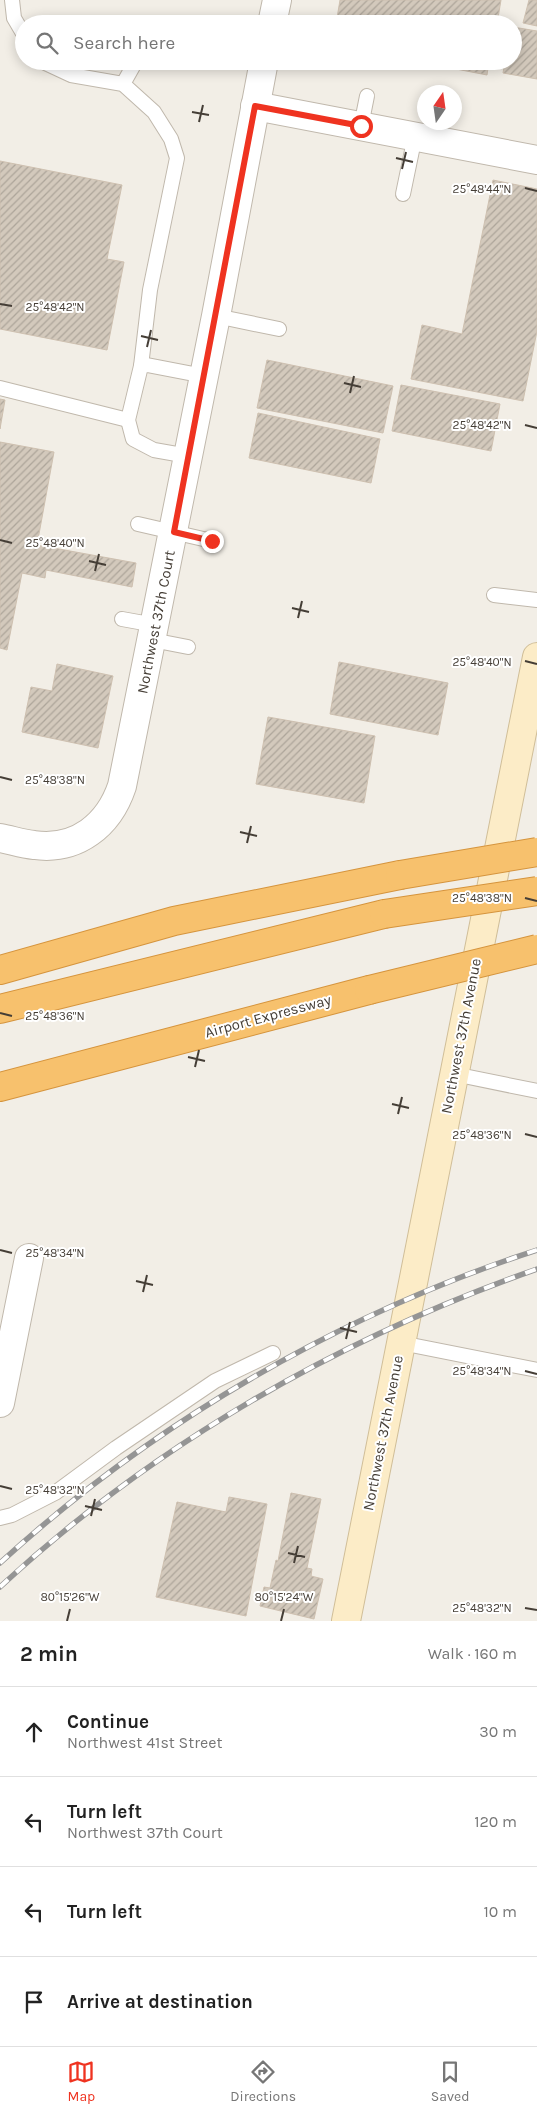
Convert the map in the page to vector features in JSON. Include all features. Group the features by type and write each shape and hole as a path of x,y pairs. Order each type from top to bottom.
{"highway":[{"path":"0,970 174,922 400,875 537,852"},
{"path":"0,1009 384,914 537,891"},
{"name":"Airport Expressway","path":"0,1087 369,990 537,949"}],"street":[{"path":"274,15 277,0"},
{"name":"Northwest 37th Court","path":"0,838 36,846 74,841 101,824 116,803 122,786 174,532 262,70"},
{"path":"255,106 537,160"},
{"name":"Northwest 37th Avenue","path":"346,1621 454,1074 532,708 537,656"},
{"path":"0,1403 29,1258"}],"lane":[{"path":"12,0 15,20"},
{"path":"60,70 71,75 123,84 154,112 171,139 177,158 150,290 141,366 128,420 133,439 154,450 188,456"},
{"path":"123,84 131,70"},
{"path":"361,126 367,96"},
{"path":"403,194 415,136"},
{"path":"216,316 279,329"},
{"path":"141,366 147,365 204,376"},
{"path":"0,388 128,420"},
{"path":"138,524 212,541"},
{"path":"494,595 537,600"},
{"path":"122,619 188,646"},
{"path":"454,1074 537,1091"},
{"path":"401,1343 537,1370"},
{"path":"0,1518 12,1516 55,1493 116,1448 215,1381 273,1353"}],"building":[{"path":"340,0 501,0 498,15 338,15"},
{"path":"529,0 537,0 537,26 523,23"},
{"path":"522,28 537,31 537,79 503,73 504,70 522,70"},
{"path":"461,70 488,70 487,75"},
{"path":"0,161 122,185 107,259 124,262 107,350 0,329"},
{"path":"493,180 537,189 537,331 523,401 411,379 422,325 462,334"},
{"path":"267,360 393,386 383,433 257,408"},
{"path":"401,385 500,404 491,451 392,431"},
{"path":"0,399 5,400 0,429"},
{"path":"258,413 380,439 371,483 249,458"},
{"path":"0,442 54,452 37,545 136,563 132,587 46,570 45,578 22,573 7,650 0,648"},
{"path":"339,662 448,683 438,735 330,714"},
{"path":"57,664 113,676 98,748 22,732 31,687 52,691"},
{"path":"268,717 375,736 364,803 256,784"},
{"path":"291,1493 321,1499 307,1568 312,1569 311,1576 323,1579 314,1619 260,1606 264,1587 270,1588 276,1560 278,1561"},
{"path":"229,1497 267,1504 246,1616 156,1597 177,1502 226,1512"}],"railway":[{"path":"0,1563 59,1512 121,1464 185,1419 252,1378 321,1340 392,1306 464,1276 537,1250"},
{"path":"0,1587 59,1535 121,1487 185,1442 252,1401 321,1362 392,1328 464,1297 537,1269"}],"route":[{"path":"212,541 174,532 255,106 361,126"}]}
